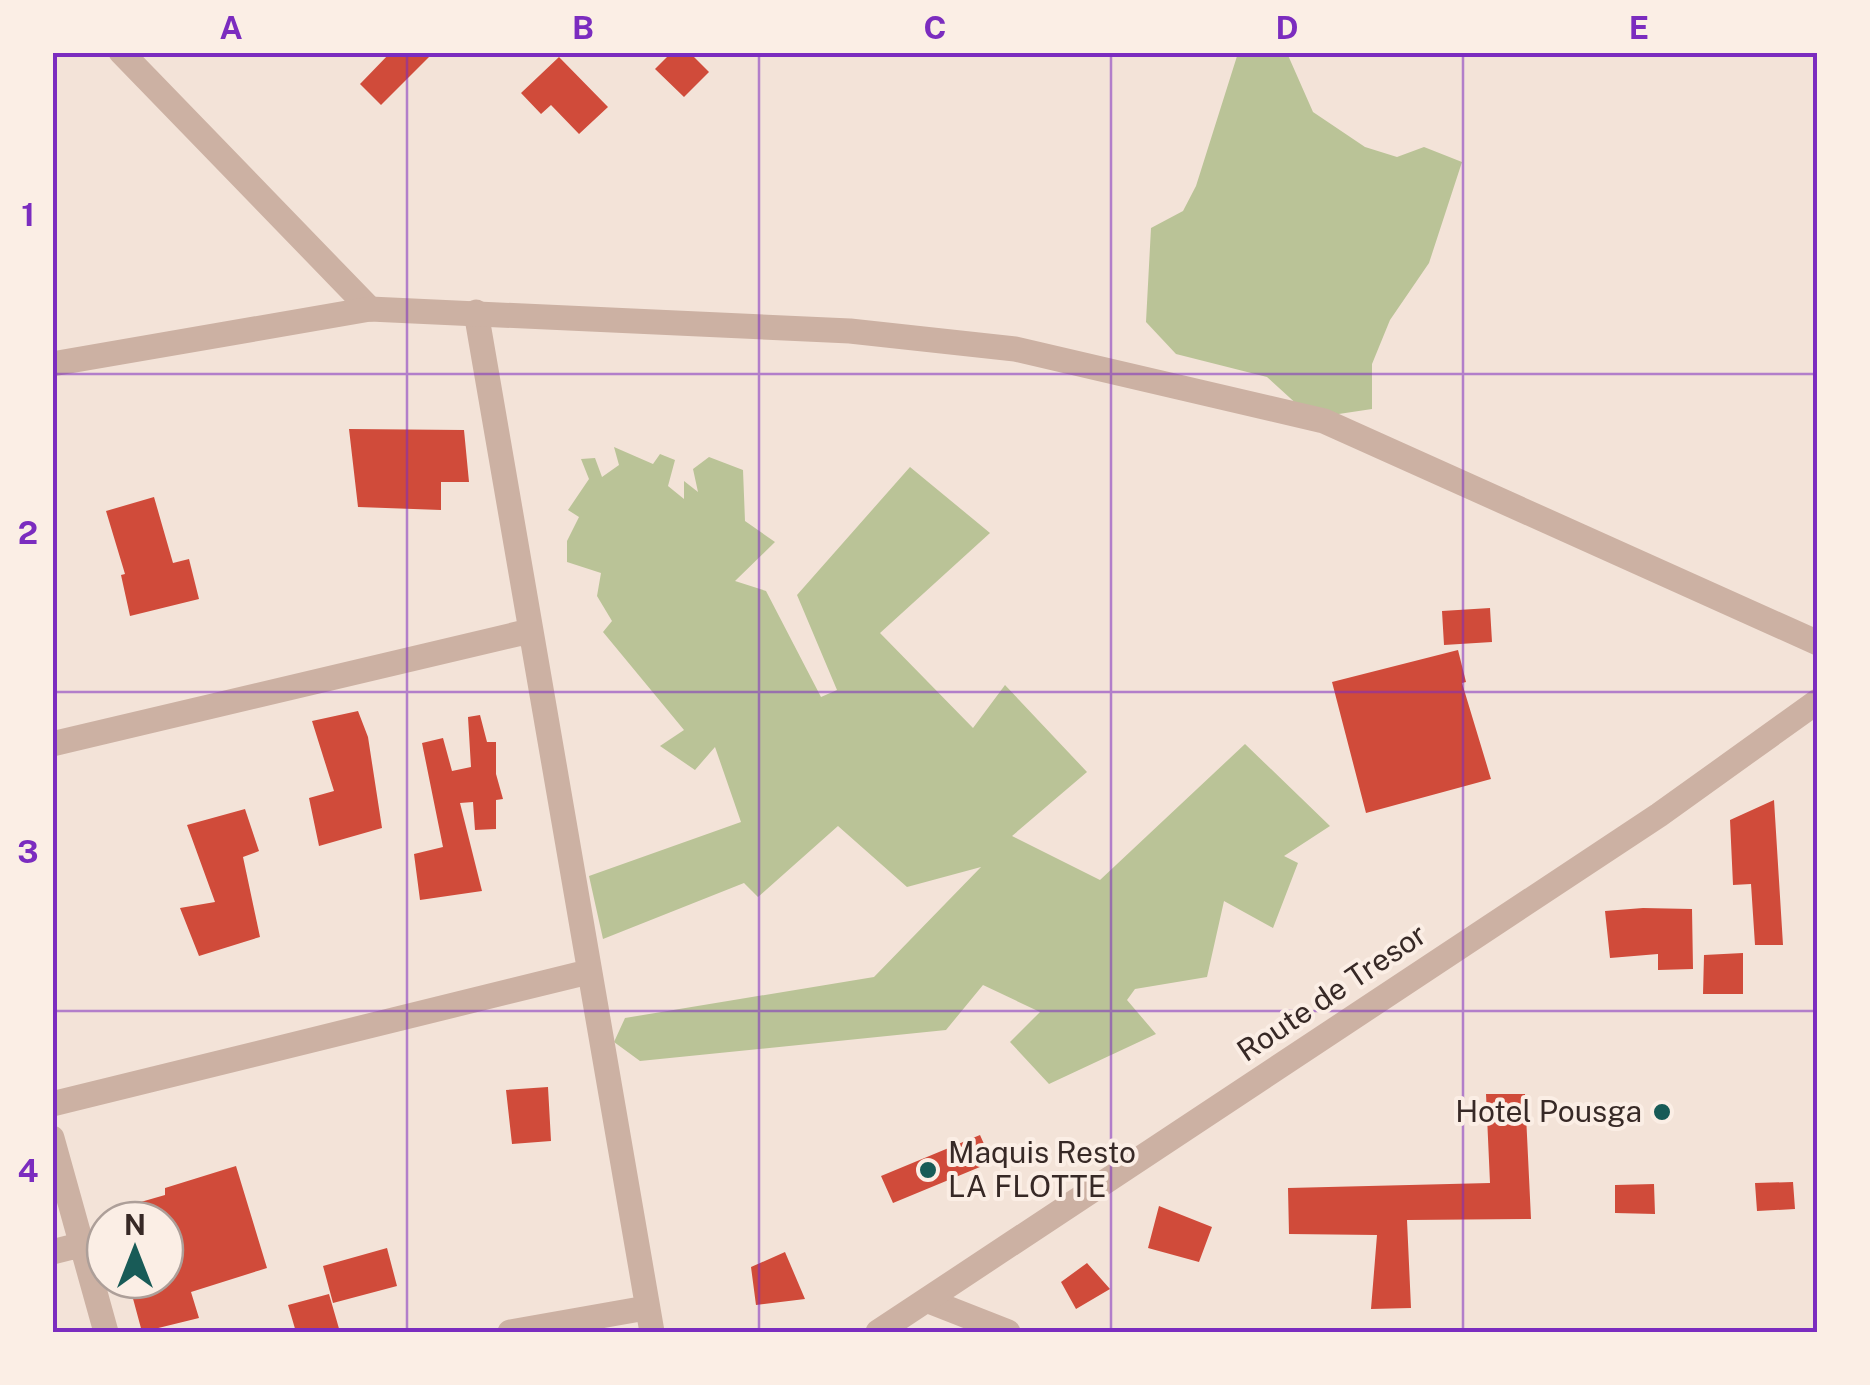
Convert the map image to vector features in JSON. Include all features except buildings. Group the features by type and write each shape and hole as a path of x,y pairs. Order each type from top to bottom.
{"street":[{"path":"121,52 370,308"},
{"path":"52,364 370,308 850,331 1016,350 1324,421 1818,643"},
{"path":"476,312 649,1320 510,1332"},
{"path":"52,744 530,631"},
{"path":"867,1332 1818,701"},
{"name":"Route de Tresor","path":"878,1332 1659,815 1818,701"},
{"path":"52,1104 588,972"},
{"path":"52,1138 106,1332"},
{"path":"52,1252 84,1244"},
{"path":"928,1301 1008,1332"}],"green space":[{"path":"1238,53 1287,53 1313,112 1365,147 1397,157 1424,147 1462,162 1429,263 1390,320 1372,364 1372,409 1312,418 1267,377 1176,354 1146,322 1151,228 1183,211 1196,186"},
{"path":"614,447 653,464 660,454 675,460 668,486 684,499 684,481 698,492 693,469 709,457 743,470 745,521 775,542 735,581 766,591 821,697 837,690 797,595 910,467 990,533 880,633 973,728 1005,685 1087,772 1012,836 1100,880 1245,744 1330,826 1284,856 1298,863 1273,928 1224,901 1207,977 1135,989 1127,1000 1156,1034 1049,1084 1010,1042 1040,1012 983,985 946,1030 640,1061 614,1042 625,1018 874,977 981,867 907,887 838,826 758,897 744,883 603,939 589,876 741,822 715,747 695,770 660,746 684,730 603,632 612,621 597,596 601,573 567,562 567,541 579,517 568,510 589,479 581,459 595,458 602,477 619,465"}],"place":[{"name":"Hotel Pousga","path":"1662,1112"},
{"name":"Maquis Resto LA FLOTTE","path":"928,1170"}]}
